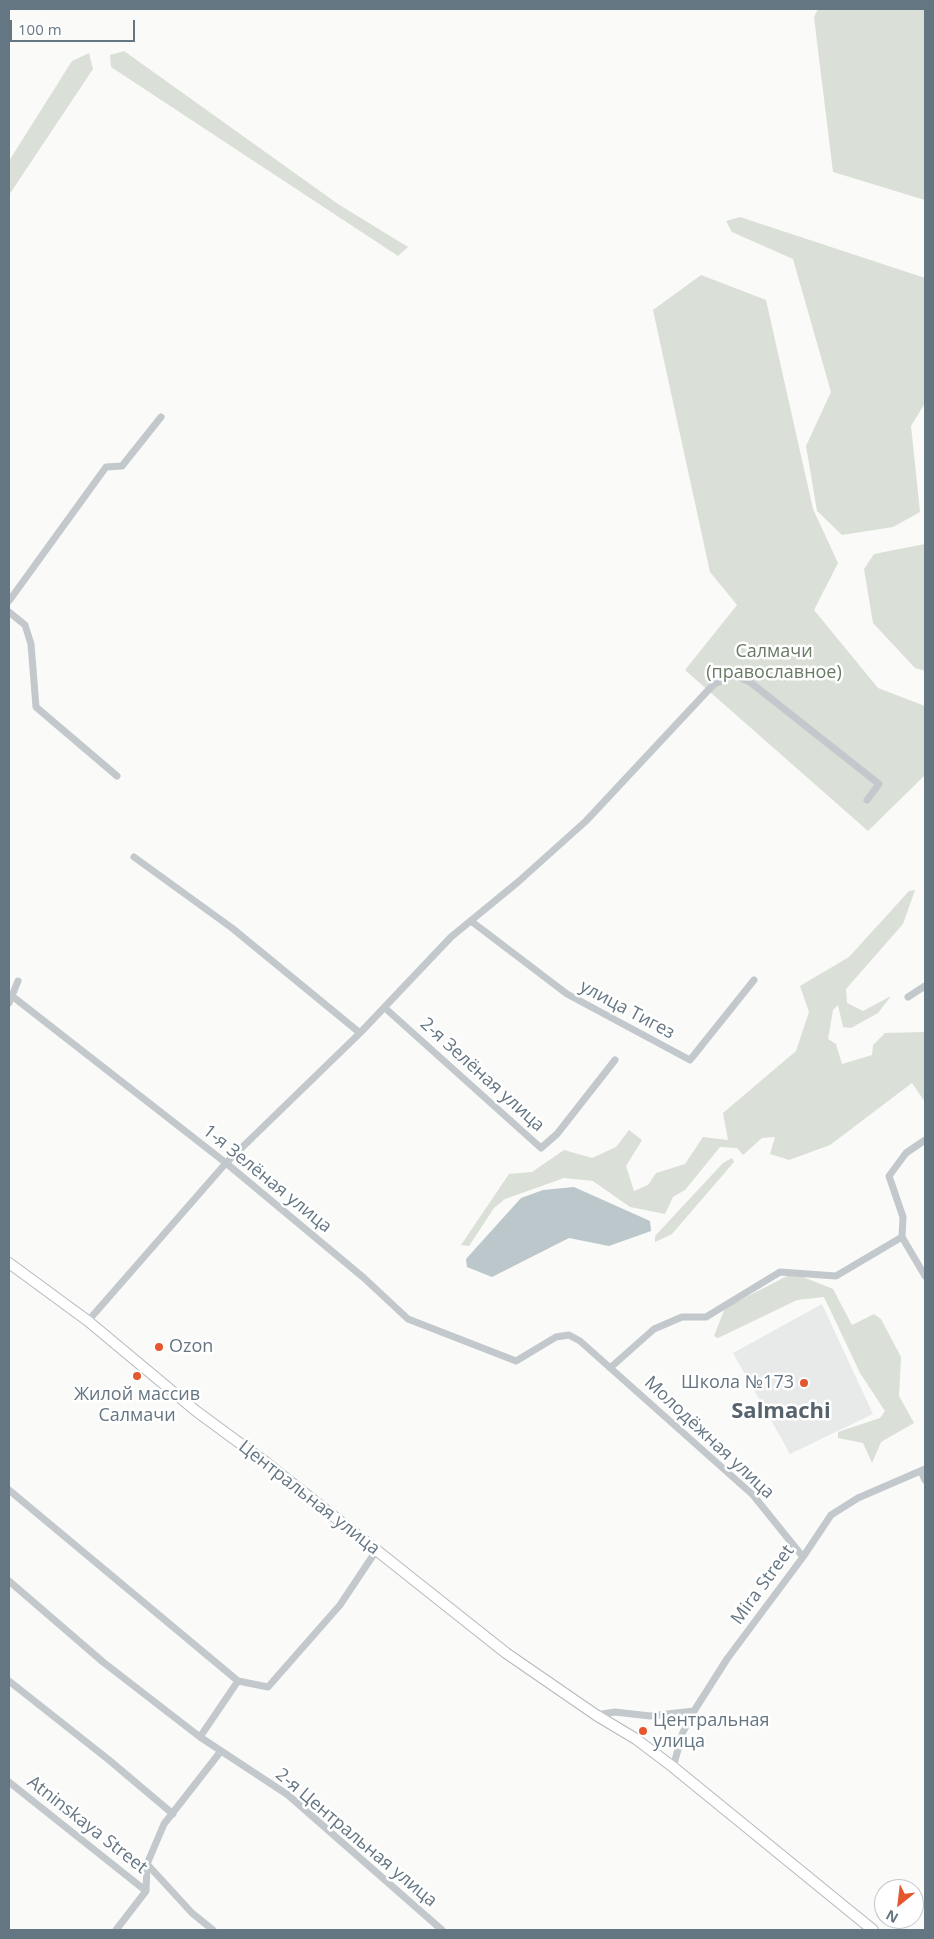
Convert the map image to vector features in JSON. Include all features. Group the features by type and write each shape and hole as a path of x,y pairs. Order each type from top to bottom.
{"street":[{"path":"9,601 106,467 122,466 161,417"},
{"path":"9,612 25,625 31,644 36,707 117,776"},
{"path":"88,1322 226,1163 385,1008 451,937 518,882 586,821 714,684 734,675 750,682 879,784 867,800"},
{"path":"134,857 232,928 360,1033"},
{"name":"улица Тигез","path":"471,921 567,994 690,1060 754,980"},
{"name":"1-я Зелёная улица","path":"18,981 10,1000 226,1163 364,1278 408,1319 516,1361"},
{"path":"908,997 925,986"},
{"name":"2-я Зелёная улица","path":"385,1008 541,1148 557,1134 615,1060"},
{"path":"924,1272 902,1237 903,1217 890,1176 906,1153 925,1140"},
{"path":"610,1368 654,1329 682,1317 706,1317 780,1272 836,1276 902,1237"},
{"name":"Центральная улица","path":"9,1263 88,1322 196,1411 264,1461 376,1552 506,1653 596,1715 636,1739 673,1767 873,1930"},
{"name":"Молодёжная улица","path":"516,1361 556,1337 569,1335 580,1341 753,1496 803,1557"},
{"path":"923,1470 925,1480"},
{"name":"Mira Street","path":"673,1767 683,1732 726,1659 803,1557 831,1515 858,1498 923,1470"},
{"path":"9,1490 238,1681 268,1687 340,1605 376,1552"},
{"name":"2-я Центральная улица","path":"9,1582 103,1662 200,1737 288,1795 442,1930"},
{"path":"9,1680 173,1814"},
{"path":"200,1737 238,1681"},
{"path":"596,1715 615,1712 650,1716 694,1711"},
{"path":"116,1930 146,1890 148,1864 164,1824 221,1751"},
{"name":"Atninskaya Street","path":"9,1782 146,1890"},
{"name":"Atninskaya Street","path":"148,1864 192,1913 213,1930"}],"shaded area":[{"path":"574,1187 650,1221 651,1231 609,1246 569,1238 492,1277 467,1267 466,1259 521,1198 543,1190"},
{"name":"Школа №173","path":"822,1304 873,1414 790,1454 733,1353"}],"green space":[{"path":"818,9 925,9 925,200 833,172 814,17"},
{"path":"124,51 338,204 408,247 398,256 111,67 110,55"},
{"path":"89,53 93,69 9,195 9,161 72,61"},
{"path":"740,217 925,278 925,403 911,426 920,512 893,527 842,535 817,511 806,446 831,392 793,259 732,232 726,221"},
{"name":"Салмачи (православное)","path":"701,275 766,300 813,509 838,563 814,610 878,688 925,706 925,775 868,831 685,670 737,605 710,572 653,310"},
{"path":"925,544 925,671 915,668 873,623 864,569 874,554"},
{"path":"915,890 903,924 846,989 847,1003 863,1011 891,996 878,1013 851,1028 843,1027 838,1005 833,1010 828,1039 836,1044 842,1064 872,1055 873,1045 885,1033 925,1032 925,1102 912,1083 830,1145 789,1160 770,1154 775,1137 762,1138 743,1155 737,1148 720,1147 685,1190 673,1197 665,1214 630,1207 593,1181 564,1178 505,1199 494,1208 469,1246 461,1245 509,1174 532,1172 564,1150 592,1158 616,1147 629,1130 642,1140 626,1166 634,1191 648,1185 656,1173 685,1164 703,1137 728,1140 723,1113 796,1051 809,1012 800,986 849,957 909,891"},
{"path":"732,1158 734,1162 672,1234 655,1242 655,1236 723,1163"},
{"path":"793,1273 833,1289 852,1325 874,1314 881,1319 901,1357 899,1396 914,1423 881,1442 872,1463 863,1443 838,1438 838,1432 880,1418 885,1411 860,1373 824,1297 797,1300 718,1338 714,1336 725,1308"}],"place":[{"name":"Ozon","path":"159,1347"},
{"name":"Жилой массив Салмачи","path":"137,1376"},
{"name":"Школа №173","path":"804,1383"},
{"name":"Центральная улица","path":"643,1731"}],"district":[{"name":"Salmachi","path":"781,1412"}]}
